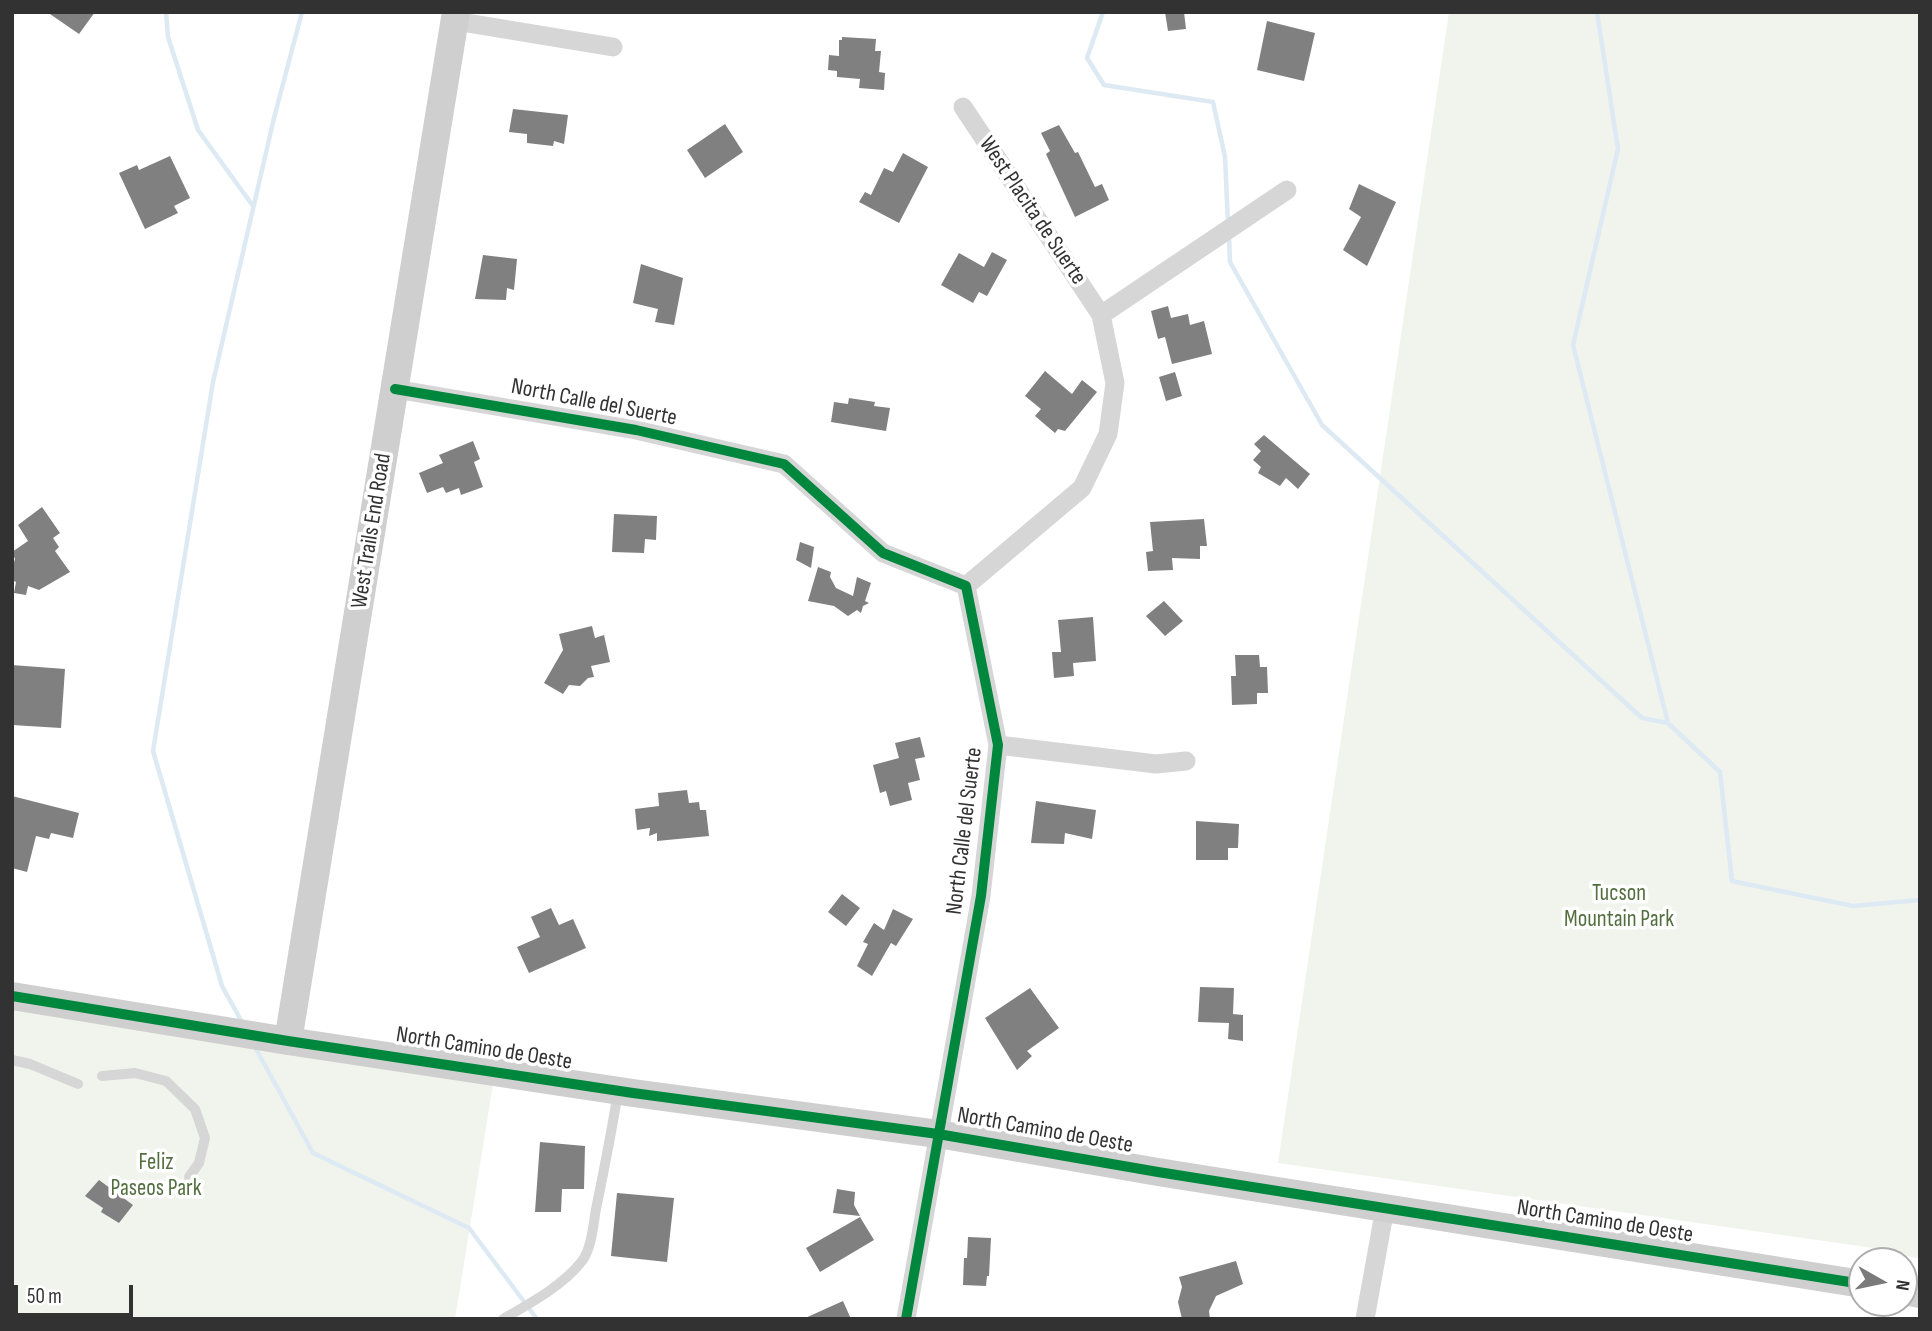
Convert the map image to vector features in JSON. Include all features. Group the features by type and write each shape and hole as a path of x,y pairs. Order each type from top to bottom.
{"street":[{"name":"West Trails End Road","path":"288,1041 456,17 613,47"},
{"name":"West Placita de Suerte","path":"963,107 1101,315 1115,383 1108,435 1082,488 966,586"},
{"path":"1101,315 1286,190"},
{"name":"North Calle del Suerte","path":"395,389 636,430 784,464 883,552 966,586 998,745 981,896 906,1319"},
{"name":"North Calle del Suerte","path":"998,745 1156,764 1186,761"},
{"name":"North Camino de Oeste","path":"12,996 618,1091 938,1134 1848,1282"},
{"path":"1365,1319 1385,1208"}],"lane":[{"path":"12,1060 30,1064 78,1084"},
{"path":"102,1076 135,1073 166,1081 195,1109 205,1138 200,1163 189,1177"},
{"path":"503,1319 566,1277 583,1260 594,1221 618,1091"}],"green space":[{"name":"Tucson Mountain Park","path":"1449,12 1920,12 1920,1259 1918,1247 1866,1247 1278,1163"},
{"name":"Feliz Paseos Park","path":"12,1008 493,1084 455,1319 12,1319"}],"building":[{"path":"47,12 95,12 79,34"},
{"path":"1165,12 1184,12 1186,29 1168,31"},
{"path":"1267,21 1315,33 1304,81 1257,70"},
{"path":"842,37 876,39 875,51 881,51 879,72 885,73 884,90 859,88 860,79 837,77 837,71 828,70 829,55 839,56 839,40 842,40"},
{"path":"513,109 568,115 564,144 554,141 553,146 527,143 527,134 509,132"},
{"path":"725,124 743,152 705,178 687,150"},
{"path":"1059,125 1075,153 1078,152 1095,187 1102,184 1109,200 1075,217 1046,154 1050,151 1041,133"},
{"path":"903,153 928,167 899,223 859,202 865,192 871,195 884,168 893,172"},
{"path":"170,156 190,198 174,206 178,213 145,229 119,173 137,165 139,170"},
{"path":"1359,184 1396,202 1367,266 1343,250 1361,217 1349,209"},
{"path":"992,252 1007,260 987,296 979,292 973,303 941,285 959,253 984,267"},
{"path":"483,255 517,259 514,290 507,288 506,300 475,299"},
{"path":"641,264 683,278 674,325 655,322 658,309 633,303"},
{"path":"1168,306 1171,318 1188,314 1190,325 1204,321 1212,354 1172,364 1165,337 1158,339 1151,311"},
{"path":"1045,371 1072,394 1082,380 1097,392 1065,431 1058,429 1055,433 1035,416 1041,409 1025,396"},
{"path":"1175,372 1182,396 1166,401 1159,377"},
{"path":"849,398 875,402 874,406 890,408 886,431 831,422 834,402 848,404"},
{"path":"1264,435 1310,474 1298,489 1286,478 1280,486 1258,473 1261,467 1253,460 1261,451 1254,444"},
{"path":"473,441 480,459 474,462 483,487 461,495 459,488 446,493 443,487 427,493 419,473 443,463 439,455"},
{"path":"42,507 60,533 53,538 59,547 55,551 70,572 39,590 28,586 26,595 14,593 16,582 12,580 12,569 15,559 12,552 28,541 18,525"},
{"path":"614,514 657,516 656,540 645,539 644,553 612,552"},
{"path":"1204,519 1207,546 1200,546 1200,559 1172,558 1173,570 1148,571 1146,552 1153,551 1150,522"},
{"path":"800,542 814,547 811,568 796,560"},
{"path":"818,567 831,572 830,577 836,588 853,596 857,577 871,583 865,601 869,603 863,606 861,613 857,610 848,616 834,606 808,601"},
{"path":"1164,601 1183,621 1165,636 1146,616"},
{"path":"1093,617 1096,661 1073,663 1074,676 1054,678 1052,652 1061,652 1058,620"},
{"path":"592,626 595,638 604,635 610,662 591,666 594,677 588,678 580,686 569,685 563,694 544,683 563,650 559,634"},
{"path":"1235,655 1259,655 1260,667 1267,667 1268,693 1257,693 1257,704 1232,705 1231,676 1236,676"},
{"path":"12,665 65,669 61,728 12,725"},
{"path":"920,737 925,757 915,759 920,780 908,783 912,800 890,806 886,791 880,793 873,765 899,758 895,743"},
{"path":"687,790 689,803 699,802 700,810 706,810 709,836 657,841 657,833 649,836 650,828 637,830 635,809 659,806 658,793"},
{"path":"12,796 79,813 73,838 51,833 49,839 36,836 27,872 12,868"},
{"path":"1036,801 1096,810 1092,839 1065,833 1064,844 1031,843"},
{"path":"1196,821 1239,824 1238,848 1228,848 1228,860 1196,860"},
{"path":"842,894 860,908 846,926 828,912"},
{"path":"551,908 559,925 573,919 586,948 529,973 517,947 540,937 531,917"},
{"path":"893,909 913,919 896,946 891,943 872,976 857,966 868,944 863,942 874,923 884,930"},
{"path":"1200,987 1234,988 1233,1014 1243,1015 1243,1041 1228,1039 1229,1023 1198,1022"},
{"path":"1030,988 1059,1028 1027,1051 1032,1056 1017,1070 985,1018"},
{"path":"540,1142 585,1146 584,1189 562,1189 561,1212 535,1212"},
{"path":"99,1180 133,1205 119,1223 101,1212 103,1208 85,1196"},
{"path":"837,1189 855,1192 854,1205 860,1216 833,1213"},
{"path":"617,1193 674,1198 667,1262 611,1256"},
{"path":"860,1217 874,1240 820,1272 806,1248"},
{"path":"968,1237 991,1238 986,1286 963,1285"},
{"path":"1236,1261 1243,1284 1216,1296 1209,1311 1210,1319 1182,1319 1178,1302 1182,1287 1179,1277"},
{"path":"843,1301 851,1319 803,1319"}],"waterway":[{"path":"166,12 168,37 198,130 253,206"},
{"path":"243,1024 222,986 153,751 213,382 274,118 302,12"},
{"path":"1103,12 1087,58 1104,85 1213,102 1225,157 1228,224"},
{"path":"1597,12 1618,149 1573,345 1668,723"},
{"path":"1229,236 1230,262 1322,425 1642,718 1668,723 1720,772 1732,881 1853,906 1920,900"},
{"path":"255,1047 313,1153 469,1228 537,1319"}],"cycle path":[{"path":"395,389 636,430 784,464 883,553 966,586 998,745 981,896 906,1319"},
{"path":"12,996 633,1093 938,1134 1158,1172 1848,1282"}]}
